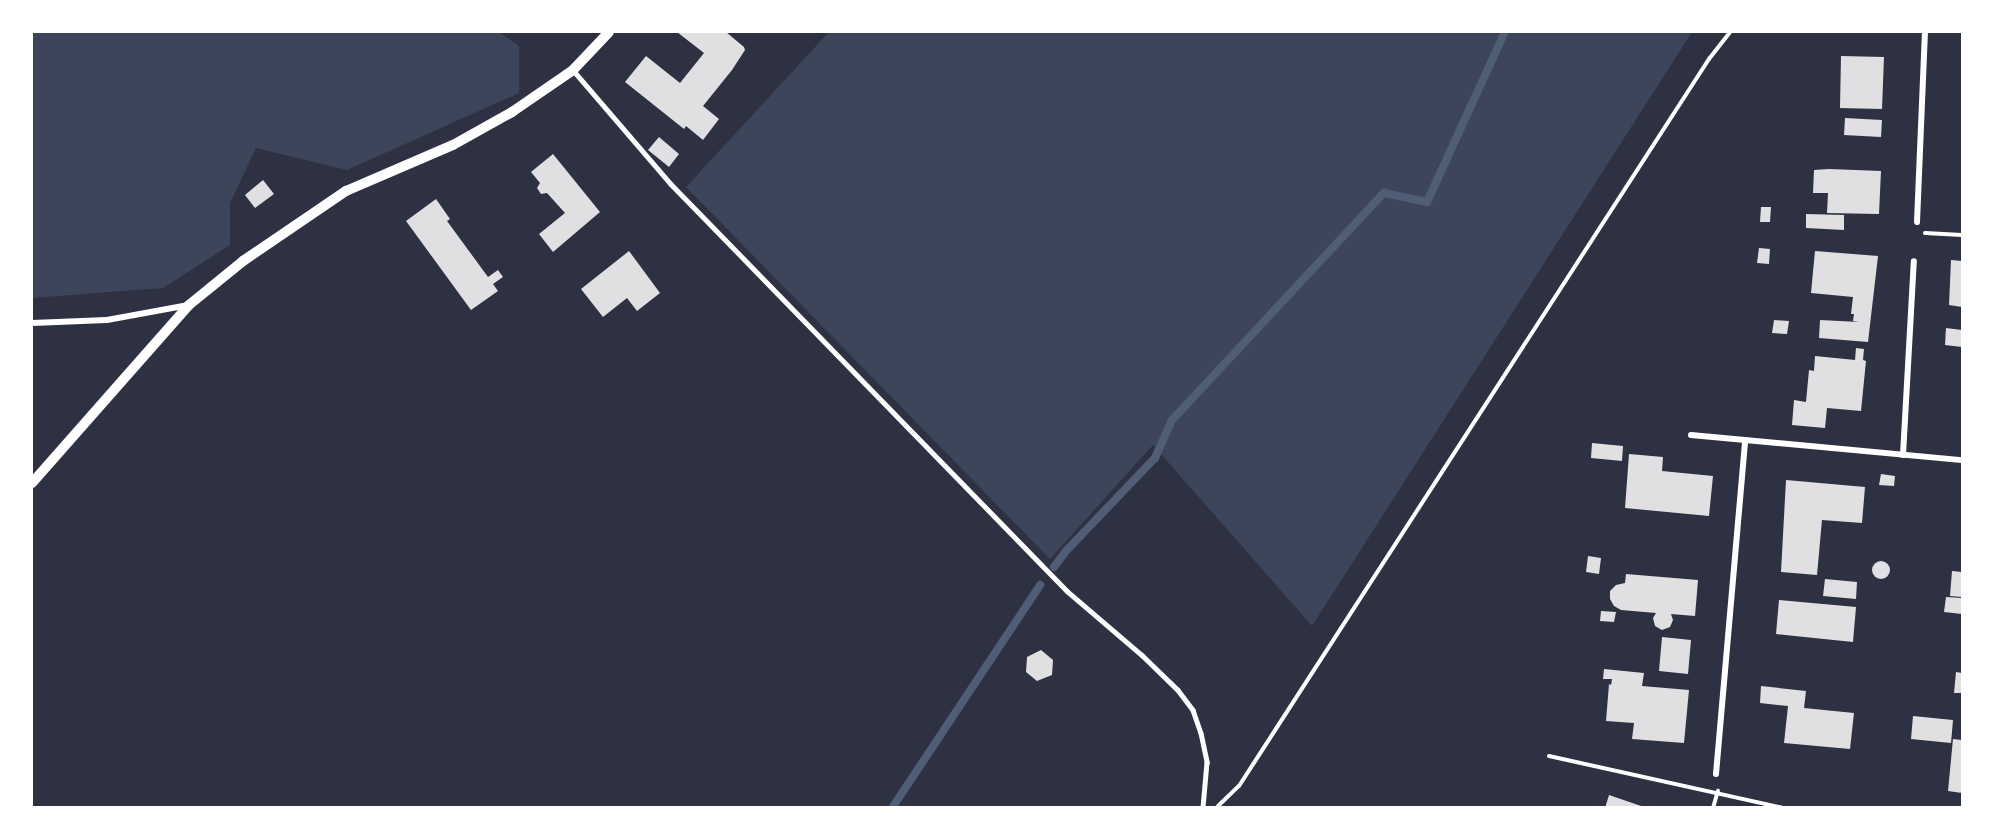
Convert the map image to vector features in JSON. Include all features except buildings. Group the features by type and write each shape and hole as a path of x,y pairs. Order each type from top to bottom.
{"street":[{"path":"32,483 189,305 243,261 346,191 453,145 512,112 573,70 609,32"},
{"path":"1917,222 1925,32"},
{"path":"1902,455 1914,261"},
{"path":"32,323 106,320 189,305"},
{"path":"1691,435 1962,460"},
{"path":"1716,774 1745,440"}],"lane":[{"path":"573,70 671,184 1059,582 1178,690 1192,710 1201,733 1207,762 1203,807"}],"path":[{"path":"1216,807 1239,786 1702,69 1730,32"},
{"path":"1916,233 1962,236"},
{"path":"1549,756 1784,807"}],"shaded area":[{"path":"32,32 499,32 519,46 519,93 347,170 256,148 230,203 230,245 163,288 32,298"},
{"path":"829,32 1692,32 1312,626 1153,445 1050,559 686,187"}],"waterway":[{"path":"1054,567 1066,551 1155,458 1172,420 1384,193 1427,202 1505,32"},
{"path":"892,808 1040,585"}]}
